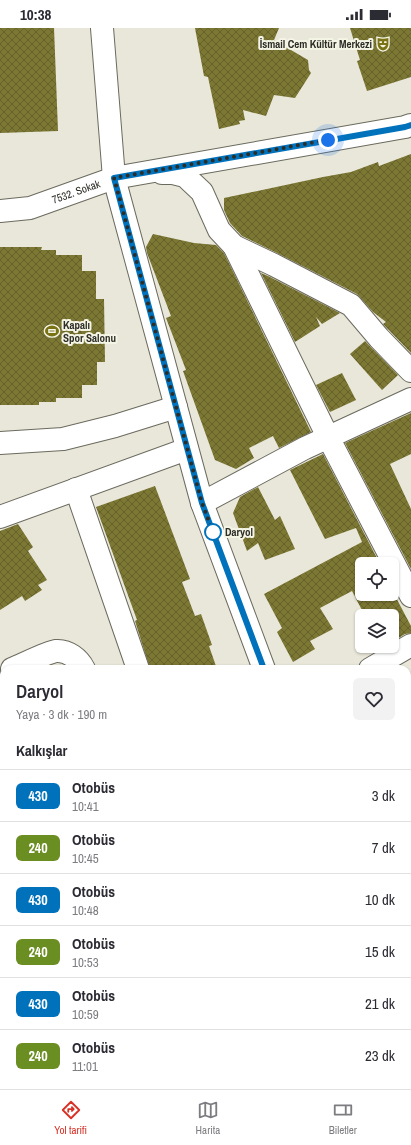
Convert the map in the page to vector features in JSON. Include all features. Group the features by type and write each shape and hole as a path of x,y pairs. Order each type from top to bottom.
{"street":[{"path":"102,28 114,178 202,503 263,665"},
{"name":"7532. Sokak","path":"0,211 30,208 114,178 405,127 411,124"},
{"path":"114,178 173,173 185,176 202,192 219,230 234,246 328,437 411,596"},
{"path":"234,246 274,265 351,306 411,371"},
{"path":"202,503 305,448 411,399"},
{"path":"0,443 63,439 115,426 176,407"},
{"path":"0,517 187,449"},
{"path":"76,489 137,665"},
{"path":"377,665 411,645"},
{"path":"22,665 56,651 71,655 78,660 81,665"}],"building":[{"path":"0,28 54,28 58,131 0,133"},
{"path":"195,28 279,28 274,40 308,60 309,70 311,73 295,98 274,95 266,116 243,110 245,120 239,121 240,124 219,129 208,77 204,76"},
{"name":"İsmail Cem Kültür Merkezi","path":"350,28 411,28 411,77 367,91 357,61 360,60"},
{"path":"411,154 411,353 383,324 386,322 373,312 357,294 242,236 230,223 224,210 224,198 351,172 378,162 379,166"},
{"path":"153,234 194,243 216,245 224,253 311,432 279,448 273,436 249,448 254,458 236,469 215,460 183,371 186,370 166,318 171,316 147,253 146,247"},
{"name":"Kapalı Spor Salonu","path":"0,247 42,247 41,250 56,250 56,255 82,255 82,271 96,271 96,299 104,299 105,362 97,362 97,385 82,385 82,398 56,398 56,402 39,402 39,405 0,405"},
{"path":"261,273 340,313 322,324 316,317 320,326 295,342"},
{"path":"365,341 398,375 382,390 350,354"},
{"path":"342,373 356,400 330,412 316,385"},
{"path":"411,413 411,454 390,464 411,509 411,569 345,443"},
{"path":"323,454 376,557 355,557 355,597 352,591 320,608 333,629 310,641 315,649 293,662 277,632 282,628 264,594 362,542 356,528 325,539 290,470"},
{"path":"155,486 190,579 182,582 195,616 201,614 212,645 209,646 216,665 149,665 135,621 137,620 96,507"},
{"path":"258,487 275,520 280,516 295,549 265,560 258,543 247,551 233,513 240,497"},
{"path":"18,524 33,547 28,551 47,580 38,585 42,590 25,601 22,596 0,610 0,531"},
{"path":"357,601 398,601 411,626 411,633 405,634 399,638 399,609 361,609"}],"bus line":[{"name":"430","path":"263,665 202,503 114,178 411,125"}],"place":[{"name":"İsmail Cem Kültür Merkezi","path":"383,44"},
{"name":"Kapalı Spor Salonu","path":"52,331"},
{"name":"Daryol","path":"213,532"}],"route":[{"path":"213,532 202,503 114,178 328,140"}]}
